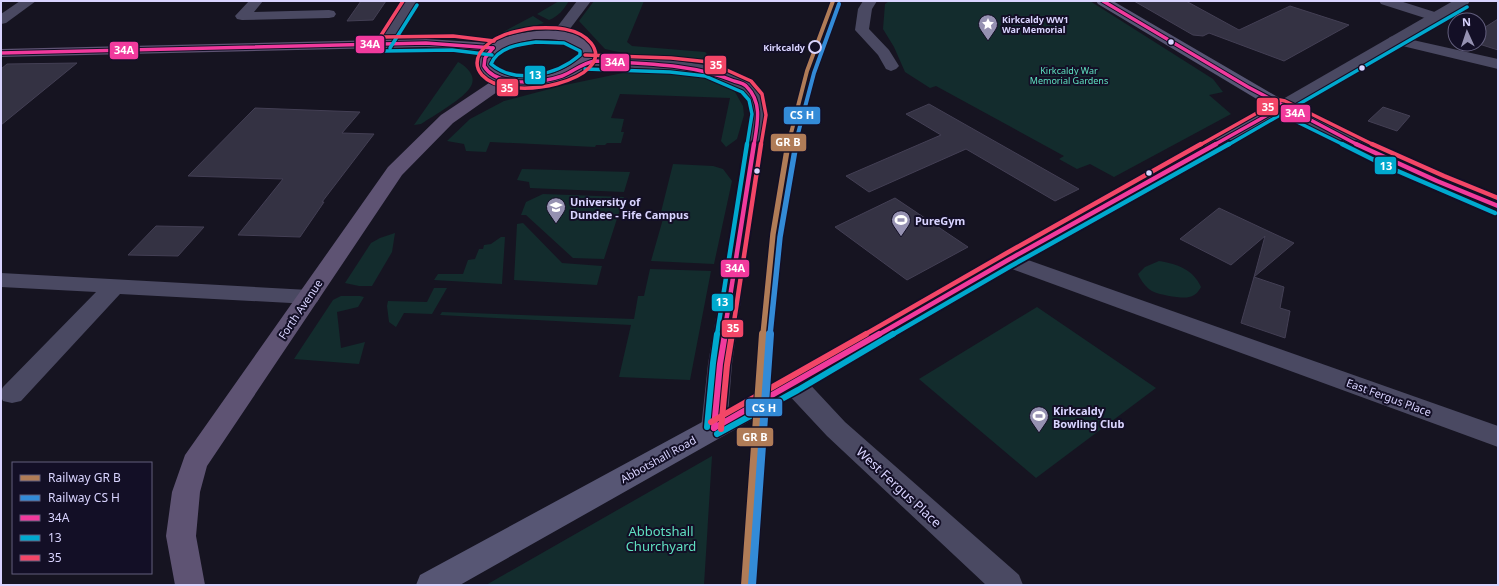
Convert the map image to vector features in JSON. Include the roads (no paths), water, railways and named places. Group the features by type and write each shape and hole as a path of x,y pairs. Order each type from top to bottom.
{"main road":[{"path":"1104,1 1282,107"},
{"path":"534,35 558,35 576,40 586,47 588,57 585,62 572,72 551,79 527,82 504,80 496,77 485,68 483,63 484,58 493,48 523,37 534,35"},
{"path":"1,53 437,43 493,48"},
{"name":"Forth Avenue","path":"190,585 181,536 186,492 195,463 395,172 447,119 504,80"},
{"name":"Abbotshall Road","path":"430,585 794,384 1008,260 1282,107"}],"street":[{"path":"2,19 28,1"},
{"path":"256,1 242,16 329,14"},
{"path":"384,44 411,1"},
{"path":"558,35 584,1"},
{"path":"870,1 865,9 862,30 884,53 891,66"},
{"path":"1386,1 1436,17"},
{"path":"1282,107 1463,1"},
{"path":"1395,40 1498,64"},
{"path":"585,62 671,65 707,70 746,86 756,97 759,114 720,364 714,428"},
{"path":"1282,107 1379,156 1458,191 1498,206"},
{"name":"East Fergus Place","path":"1008,260 1498,437"},
{"path":"1,280 309,297"},
{"path":"12,394 115,286"},
{"name":"West Fergus Place","path":"794,384 836,429 1008,585"}],"place":[{"name":"Kirkcaldy WW1 War Memorial","path":"988,41"},
{"name":"Kirkcaldy","path":"815,47"},
{"name":"University of Dundee - Fife Campus","path":"556,224"},
{"name":"PureGym","path":"901,237"},
{"name":"Kirkcaldy Bowling Club","path":"1039,433"}],"park label":[{"name":"Kirkcaldy War Memorial Gardens","path":"1069,76"},
{"name":"Abbotshall Churchyard","path":"661,538"}]}
